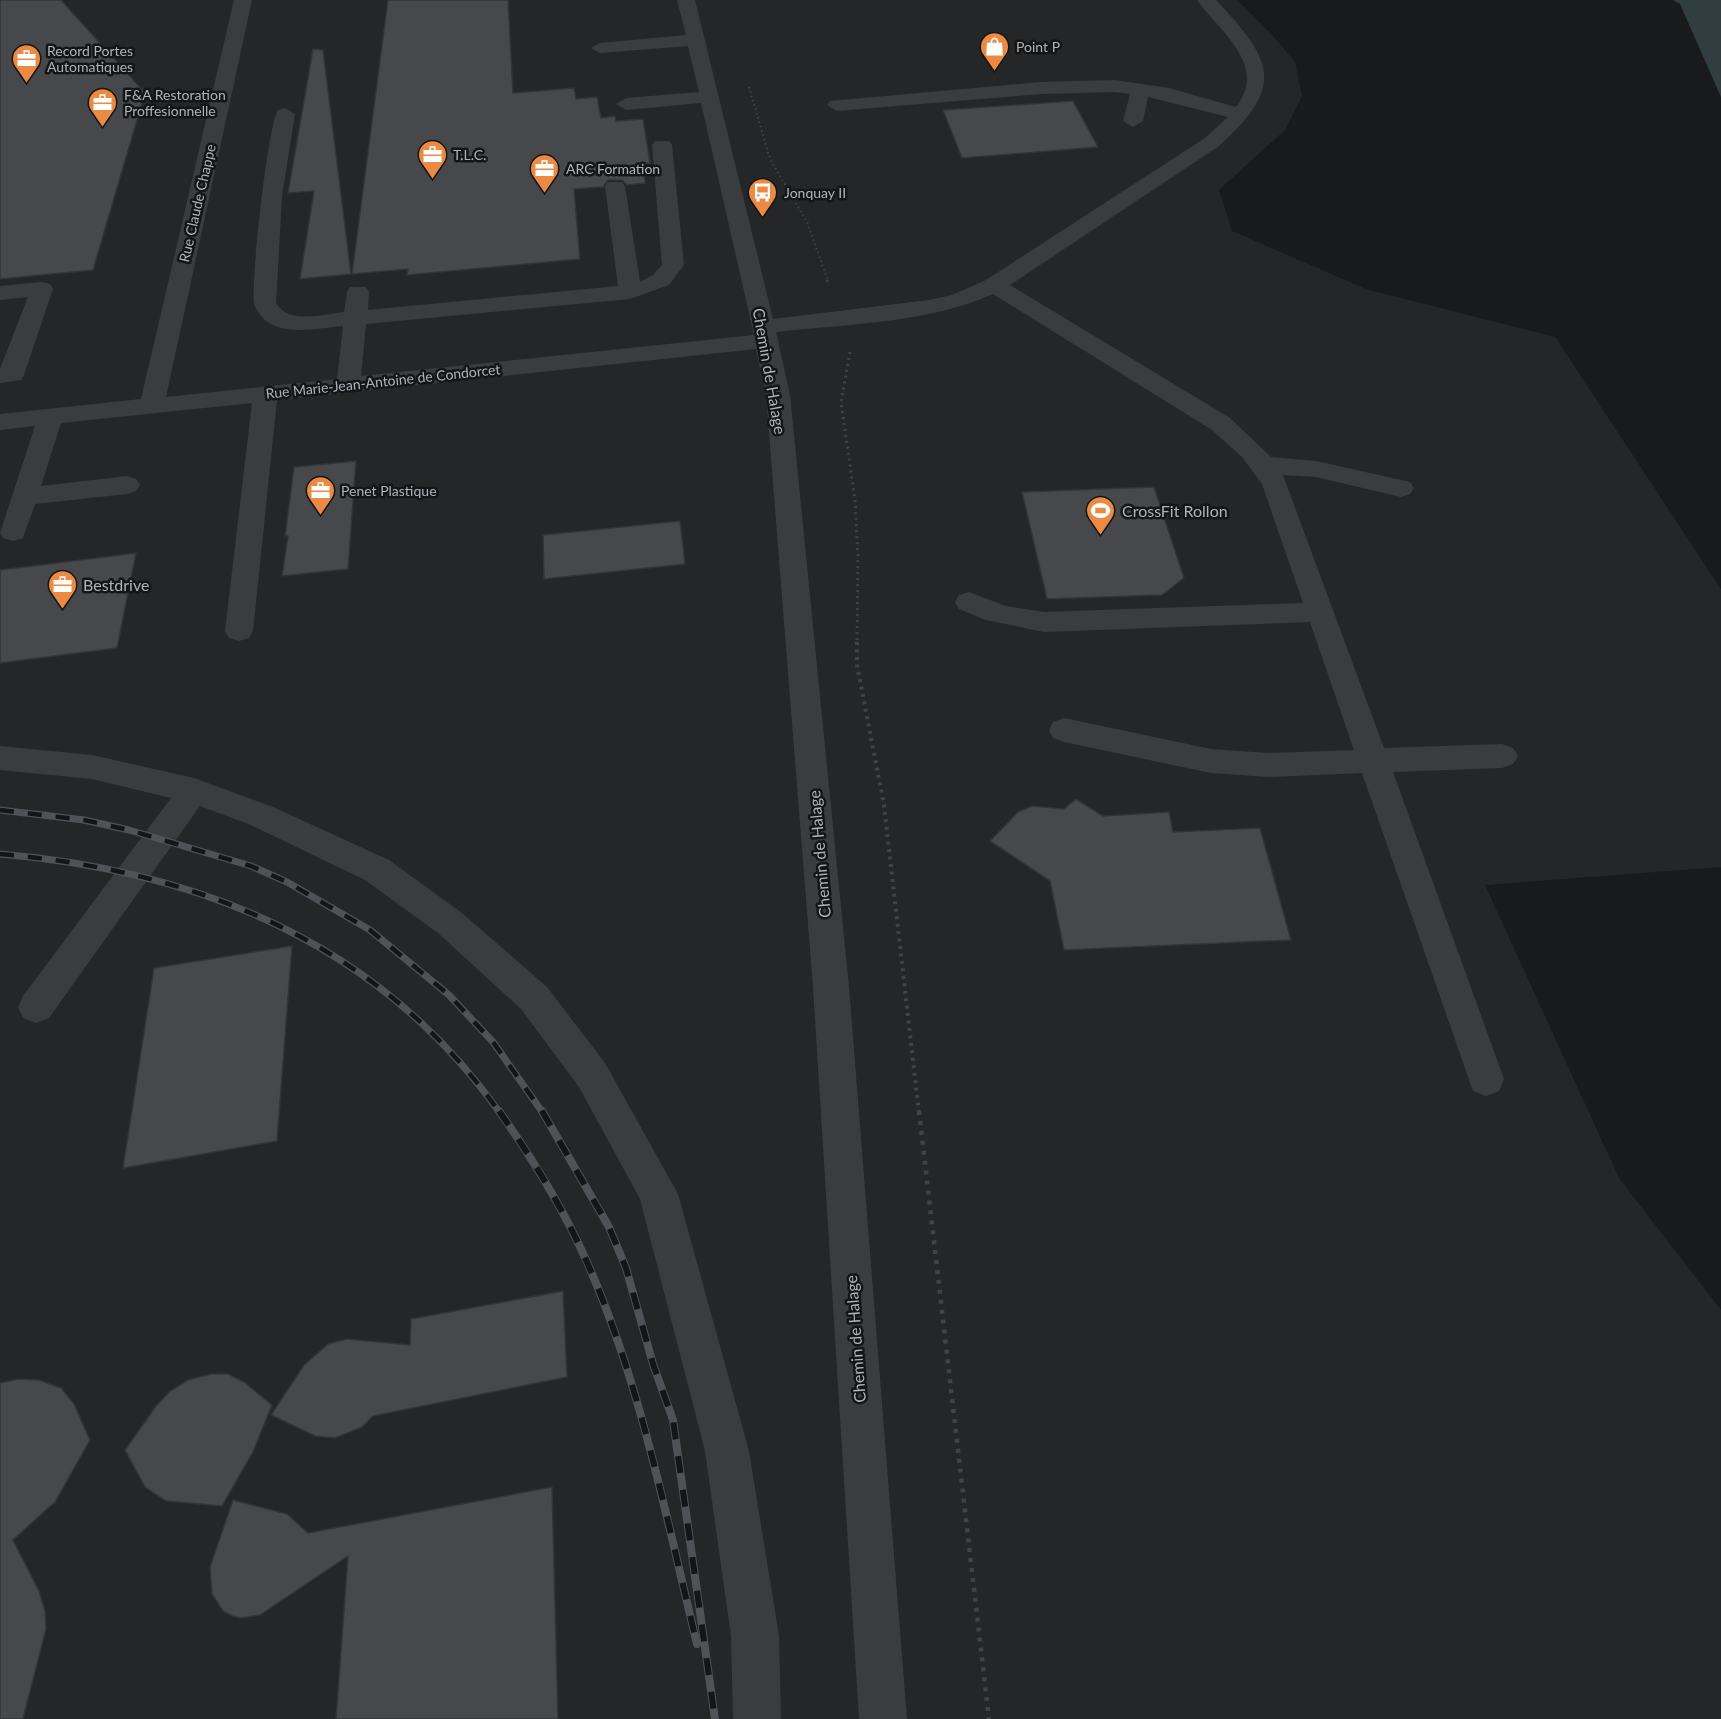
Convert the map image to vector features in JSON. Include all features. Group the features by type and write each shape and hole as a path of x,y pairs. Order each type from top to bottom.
{"street":[{"name":"Rue Claude Chappe","path":"152,405 243,0"},
{"name":"Chemin de Halage","path":"686,0 778,395 831,987 883,1719"},
{"path":"837,105 1041,88 1098,86 1141,88 1242,115 1256,86 1255,66 1243,38 1206,0"},
{"path":"600,48 695,40"},
{"path":"1133,121 1141,88"},
{"path":"626,104 709,97"},
{"path":"285,114 272,196 265,303 271,315 282,321 302,323 630,292 653,285 669,275 673,265 662,145"},
{"name":"Rue Marie-Jean-Antoine de Condorcet","path":"0,422 348,385 765,334 840,318 959,301 994,285 1212,142 1242,115"},
{"path":"615,186 630,292"},
{"path":"994,285 1221,424 1254,450 1265,465 1275,484 1486,1079"},
{"path":"0,293 42,289 12,375 0,376"},
{"path":"348,385 358,292"},
{"path":"239,631 265,394"},
{"path":"13,532 51,416"},
{"path":"1265,465 1316,469 1401,488"},
{"path":"25,497 127,485"},
{"path":"969,602 1016,620 1044,622 1320,612"},
{"path":"1064,730 1211,761 1268,765 1502,756"},
{"path":"0,758 92,767 194,790 262,816 376,870 450,923 534,998 592,1075 658,1194 727,1450 754,1636 757,1719"},
{"path":"36,1007 194,790"}],"path":[{"path":"747,80 766,149 807,222 850,349 850,363 843,384 842,402 855,500 857,665 884,805 989,1719"}],"shaded area":[{"path":"0,0 1237,0 1295,62 1302,96 1285,130 1219,190 1232,231 1366,289 1555,337 1721,589 1721,867 1485,885 1619,1178 1721,1310 1721,1719 0,1719"},
{"path":"1673,0 1721,0 1721,97 1680,4"}],"building":[{"path":"0,0 61,0 145,93 93,270 0,279"},
{"path":"388,0 508,0 513,93 574,88 576,99 597,97 601,118 615,116 616,121 643,119 650,163 643,164 645,183 627,185 622,180 608,180 603,187 574,189 580,259 407,275 408,269 352,274"},
{"path":"313,49 323,50 351,274 300,279 314,191 288,193"},
{"path":"1073,101 1098,147 962,158 943,110"},
{"name":"Penet Plastique","path":"356,461 348,569 282,576 294,467"},
{"name":"CrossFit Rollon","path":"1154,487 1184,578 1162,595 1047,599 1022,492"},
{"path":"680,521 685,564 544,579 543,535"},
{"name":"Bestdrive","path":"136,553 117,648 0,663 0,570"},
{"path":"1076,799 1103,816 1169,812 1173,832 1260,828 1291,940 1064,950 1050,881 990,841 1018,812 1032,806 1064,809"},
{"path":"292,946 277,1141 123,1168 154,968"},
{"path":"563,1291 567,1377 373,1416 362,1427 335,1438 315,1436 271,1415 304,1365 328,1344 347,1339 410,1345 411,1319"},
{"path":"211,1374 228,1374 244,1382 272,1405 253,1452 222,1506 166,1501 145,1487 125,1450 156,1406 170,1391 188,1380"},
{"path":"18,1379 39,1380 61,1388 74,1404 90,1440 55,1502 13,1540 39,1591 45,1611 46,1629 23,1719 0,1719 0,1383"},
{"path":"552,1487 558,1719 336,1719 348,1556 260,1615 241,1618 232,1616 223,1611 212,1594 210,1567 233,1500 287,1514 308,1533"}],"railway":[{"path":"0,810 84,820 129,830 251,866 287,882 370,930 449,995 493,1042 543,1113"},
{"path":"0,854 74,863 146,878 215,899 280,927 342,961 400,1004 452,1054 500,1113"},
{"path":"499,1111 557,1202 586,1260 605,1306 637,1401 697,1644"},
{"path":"542,1111 609,1227 626,1268 653,1364 673,1420 715,1719"}],"place":[{"name":"Point P","path":"995,72"},
{"name":"Record Portes Automatiques","path":"26,84"},
{"name":"F&A Restoration Proffesionnelle","path":"103,128"},
{"name":"T.L.C.","path":"432,180"},
{"name":"ARC Formation","path":"545,194"},
{"name":"Jonquay II","path":"763,218"},
{"name":"Penet Plastique","path":"320,516"},
{"name":"CrossFit Rollon","path":"1101,536"},
{"name":"Bestdrive","path":"62,610"}]}
